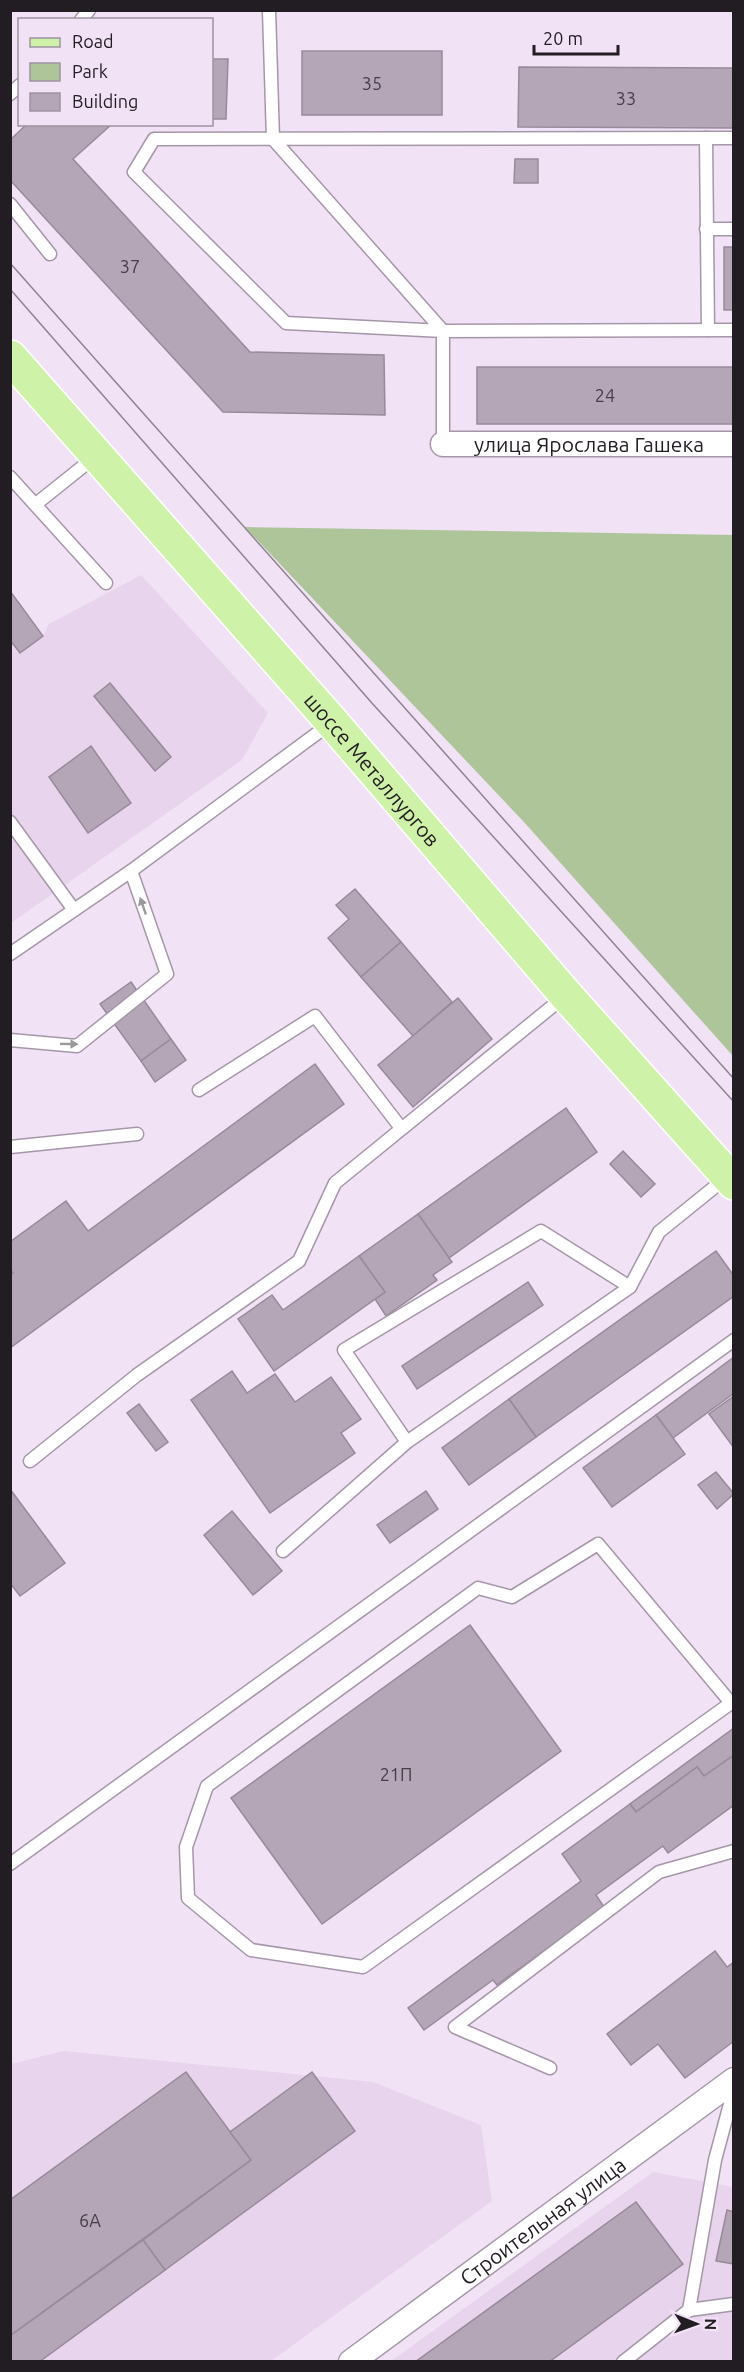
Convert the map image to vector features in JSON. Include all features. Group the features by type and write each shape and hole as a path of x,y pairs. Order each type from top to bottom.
{"main road":[{"name":"шоссе Металлургов","path":"10,357 332,722 566,995 730,1180"}],"street":[{"name":"улица Ярослава Гашека","path":"443,444 734,444"},
{"name":"Строительная улица","path":"351,2361 734,2080"}],"lane":[{"path":"269,10 273,138 443,331 443,444"},
{"path":"706,138 708,330"},
{"path":"734,138 154,139 134,172 286,323 443,331 734,330"},
{"path":"10,204 50,254"},
{"path":"706,229 734,229"},
{"path":"36,504 97,455"},
{"path":"10,477 106,583"},
{"path":"10,954 131,871 332,722"},
{"path":"10,822 74,910"},
{"path":"10,1040 77,1046 167,974 131,871"},
{"path":"30,1461 137,1375 299,1261 335,1183 566,995"},
{"path":"199,1090 315,1016 402,1128"},
{"path":"10,1147 137,1134"},
{"path":"283,1551 407,1442 630,1287 658,1232 730,1180"},
{"path":"407,1442 344,1350 541,1231 630,1287"},
{"path":"10,1864 734,1340"},
{"path":"598,1544 732,1702 363,1967 251,1950 188,1898 186,1847 207,1786 478,1588 512,1597 598,1544"},
{"path":"550,2068 455,2027 659,1872 734,1851"},
{"path":"689,2310 715,2160 734,2089"},
{"path":"623,2361 689,2310 734,2304"}],"shaded area":[{"path":"141,575 268,713 242,760 11,923 10,591 43,636 49,624"},
{"path":"63,2051 373,2082 481,2125 492,2201 271,2361 11,2362 11,2064"},
{"path":"653,2172 733,2187 733,2361 390,2362"}],"green space":[{"path":"245,527 733,535 733,1056 523,821"}],"building":[{"path":"302,51 442,51 442,115 302,115"},
{"path":"213,59 228,59 226,119 213,119"},
{"path":"519,67 734,68 734,128 518,127"},
{"path":"25,126 110,126 73,159 250,352 384,355 385,415 223,412 10,180 10,140"},
{"path":"515,159 538,159 538,183 514,183"},
{"path":"724,247 734,247 734,310 724,310"},
{"path":"477,367 734,367 734,424 477,424"},
{"path":"10,591 43,636 20,653 10,640"},
{"path":"110,683 171,757 155,771 94,696"},
{"path":"91,746 131,803 88,833 49,777"},
{"path":"355,889 401,942 361,977 328,938 349,919 336,905"},
{"path":"401,942 452,1002 413,1036 361,977"},
{"path":"131,982 171,1039 141,1061 100,1004"},
{"path":"458,998 492,1039 413,1107 378,1065"},
{"path":"171,1039 186,1060 155,1082 141,1061"},
{"path":"315,1064 344,1104 10,1348 10,1275 13,1273 10,1270 10,1242 66,1201 88,1231"},
{"path":"566,1108 597,1152 449,1258 418,1214"},
{"path":"623,1151 655,1184 641,1197 610,1164"},
{"path":"418,1214 452,1262 433,1275 437,1280 386,1316 375,1299 385,1292 359,1256"},
{"path":"716,1251 734,1276 734,1296 536,1437 509,1399"},
{"path":"359,1256 385,1292 274,1371 238,1319 272,1295 283,1310"},
{"path":"528,1282 543,1305 417,1389 402,1366"},
{"path":"734,1357 734,1393 673,1438 656,1415"},
{"path":"232,1371 247,1393 275,1374 295,1402 331,1377 361,1419 341,1433 355,1453 270,1513 191,1400"},
{"path":"734,1396 734,1448 709,1414"},
{"path":"509,1399 536,1437 469,1485 442,1448"},
{"path":"139,1404 168,1442 156,1451 127,1413"},
{"path":"656,1415 685,1454 612,1507 583,1468"},
{"path":"716,1472 734,1494 717,1509 698,1485"},
{"path":"10,1489 65,1563 20,1596 10,1583"},
{"path":"426,1491 438,1509 390,1543 377,1525"},
{"path":"232,1511 282,1571 253,1595 204,1535"},
{"path":"470,1625 561,1751 322,1924 231,1798"},
{"path":"734,1728 734,1755 704,1776 697,1767 636,1812 630,1804"},
{"path":"734,1755 734,1805 668,1853 663,1846 596,1895 604,1907 497,1985 493,1980 424,2030 408,2008 581,1881 562,1854 630,1804 636,1812 697,1767 704,1776"},
{"path":"715,1951 727,1967 734,1962 734,2041 685,2078 658,2044 631,2065 607,2034"},
{"path":"186,2072 251,2160 10,2336 10,2200"},
{"path":"312,2072 355,2131 165,2270 143,2240 251,2160 230,2132"},
{"path":"636,2202 683,2264 549,2362 415,2362"},
{"path":"727,2210 734,2212 734,2264 716,2261"},
{"path":"143,2240 165,2270 39,2362 10,2362 10,2336"}],"tram line":[{"path":"10,263 734,1079"},
{"path":"10,289 371,702 734,1102"}]}
